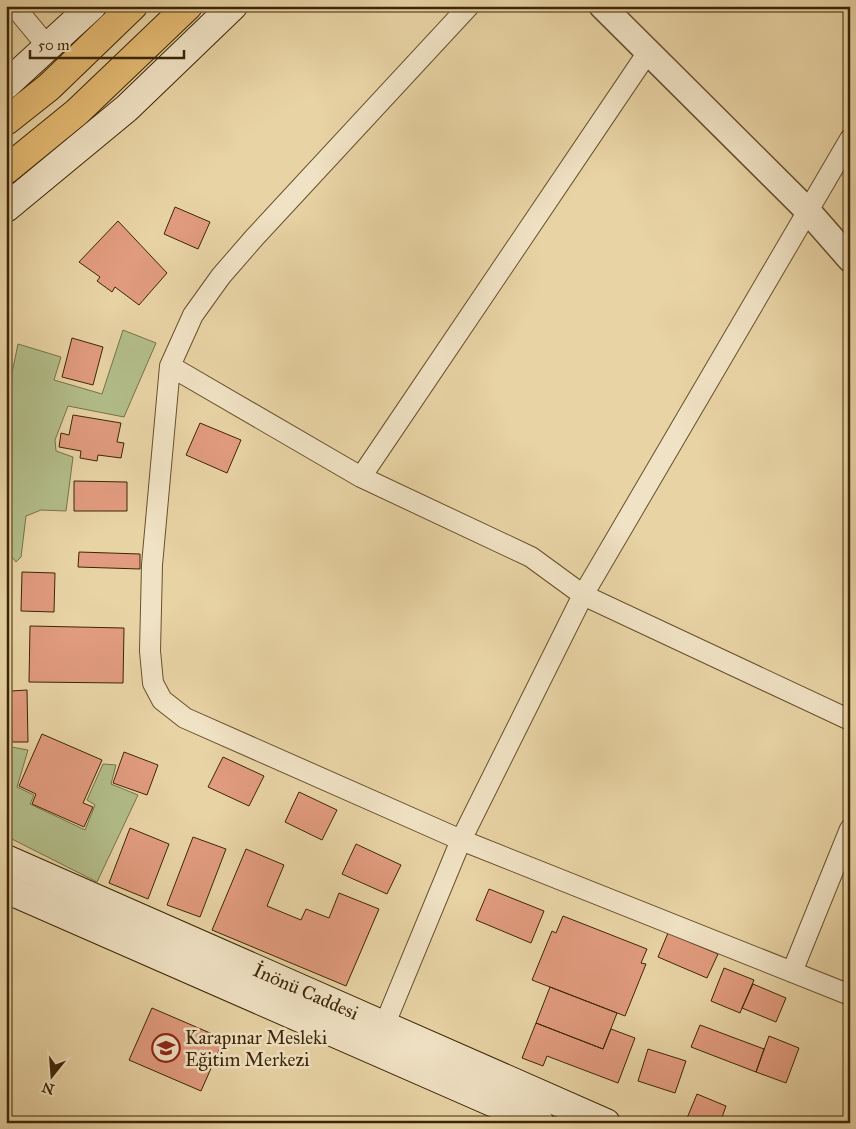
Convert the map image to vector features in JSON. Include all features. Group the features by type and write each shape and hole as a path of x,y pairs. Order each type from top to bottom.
{"highway":[{"path":"6,121 49,87 133,6"},
{"path":"6,170 77,112 188,6"}],"main road":[{"path":"6,85 92,6"},
{"path":"6,208 128,108 233,6"},
{"name":"İnönü Caddesi","path":"6,859 379,1038 540,1123"},
{"name":"İnönü Caddesi","path":"6,889 379,1038 606,1123"}],"street":[{"path":"14,6 48,47"},
{"path":"470,6 221,276 193,315 170,366 152,565 150,651 153,683 162,700 186,718 461,840 850,996"},
{"path":"602,6 807,210 850,259"},
{"path":"362,477 648,52"},
{"path":"379,1038 461,840 583,595 850,138"},
{"path":"170,366 362,477 531,557 583,595 850,720"},
{"path":"792,972 850,828"}],"green space":[{"path":"123,330 156,343 124,417 68,406 55,440 56,451 73,457 66,511 41,510 26,516 21,557 16,562 8,552 10,524 6,523 6,402 18,344 61,357 54,380 102,394"},
{"path":"6,746 28,750 17,787 34,795 30,804 85,830 95,805 87,800 103,764 116,765 111,784 138,795 97,882 6,836"}],"building":[{"path":"175,207 210,222 198,249 164,234"},
{"path":"118,221 167,273 139,305 115,287 112,292 97,281 100,277 79,262"},
{"path":"72,338 103,347 93,385 62,377"},
{"path":"73,415 121,423 117,442 124,443 121,458 98,455 97,461 80,458 81,451 59,447 61,433 69,435"},
{"path":"200,423 241,440 227,473 186,455"},
{"path":"74,481 127,482 127,511 74,511"},
{"path":"79,552 140,554 140,569 78,567"},
{"path":"22,572 55,573 54,612 21,611"},
{"path":"30,626 124,628 123,683 29,682"},
{"path":"27,690 28,742 12,742 11,691"},
{"path":"42,734 102,760 83,803 93,807 84,827 32,804 36,794 19,786"},
{"path":"124,752 158,765 147,795 113,783"},
{"path":"223,757 264,776 249,806 208,787"},
{"path":"299,792 337,810 322,840 285,822"},
{"path":"130,828 169,844 148,899 109,883"},
{"path":"193,837 226,849 200,917 167,905"},
{"path":"356,844 401,865 387,894 342,874"},
{"path":"246,849 284,865 267,906 301,920 306,909 329,918 339,893 379,909 346,986 212,930"},
{"path":"489,889 544,911 531,943 476,920"},
{"path":"563,916 647,949 641,963 646,964 625,1016 532,980 552,931 556,933"},
{"path":"668,933 718,954 707,978 658,957"},
{"path":"724,968 754,980 740,1013 711,1001"},
{"path":"753,984 786,998 776,1022 742,1008"},
{"path":"550,987 617,1013 603,1049 536,1023"},
{"path":"152,1008 224,1039 201,1091 129,1060"},
{"path":"536,1023 603,1049 611,1029 635,1038 618,1083 547,1056 543,1066 522,1058"},
{"path":"700,1025 764,1049 756,1072 691,1047"},
{"path":"769,1036 799,1048 786,1083 756,1072"},
{"path":"648,1049 686,1061 675,1093 638,1081"},
{"path":"697,1094 726,1106 720,1123 685,1123"}],"place":[{"name":"Karapınar Mesleki Eğitim Merkezi","path":"166,1048"}]}
